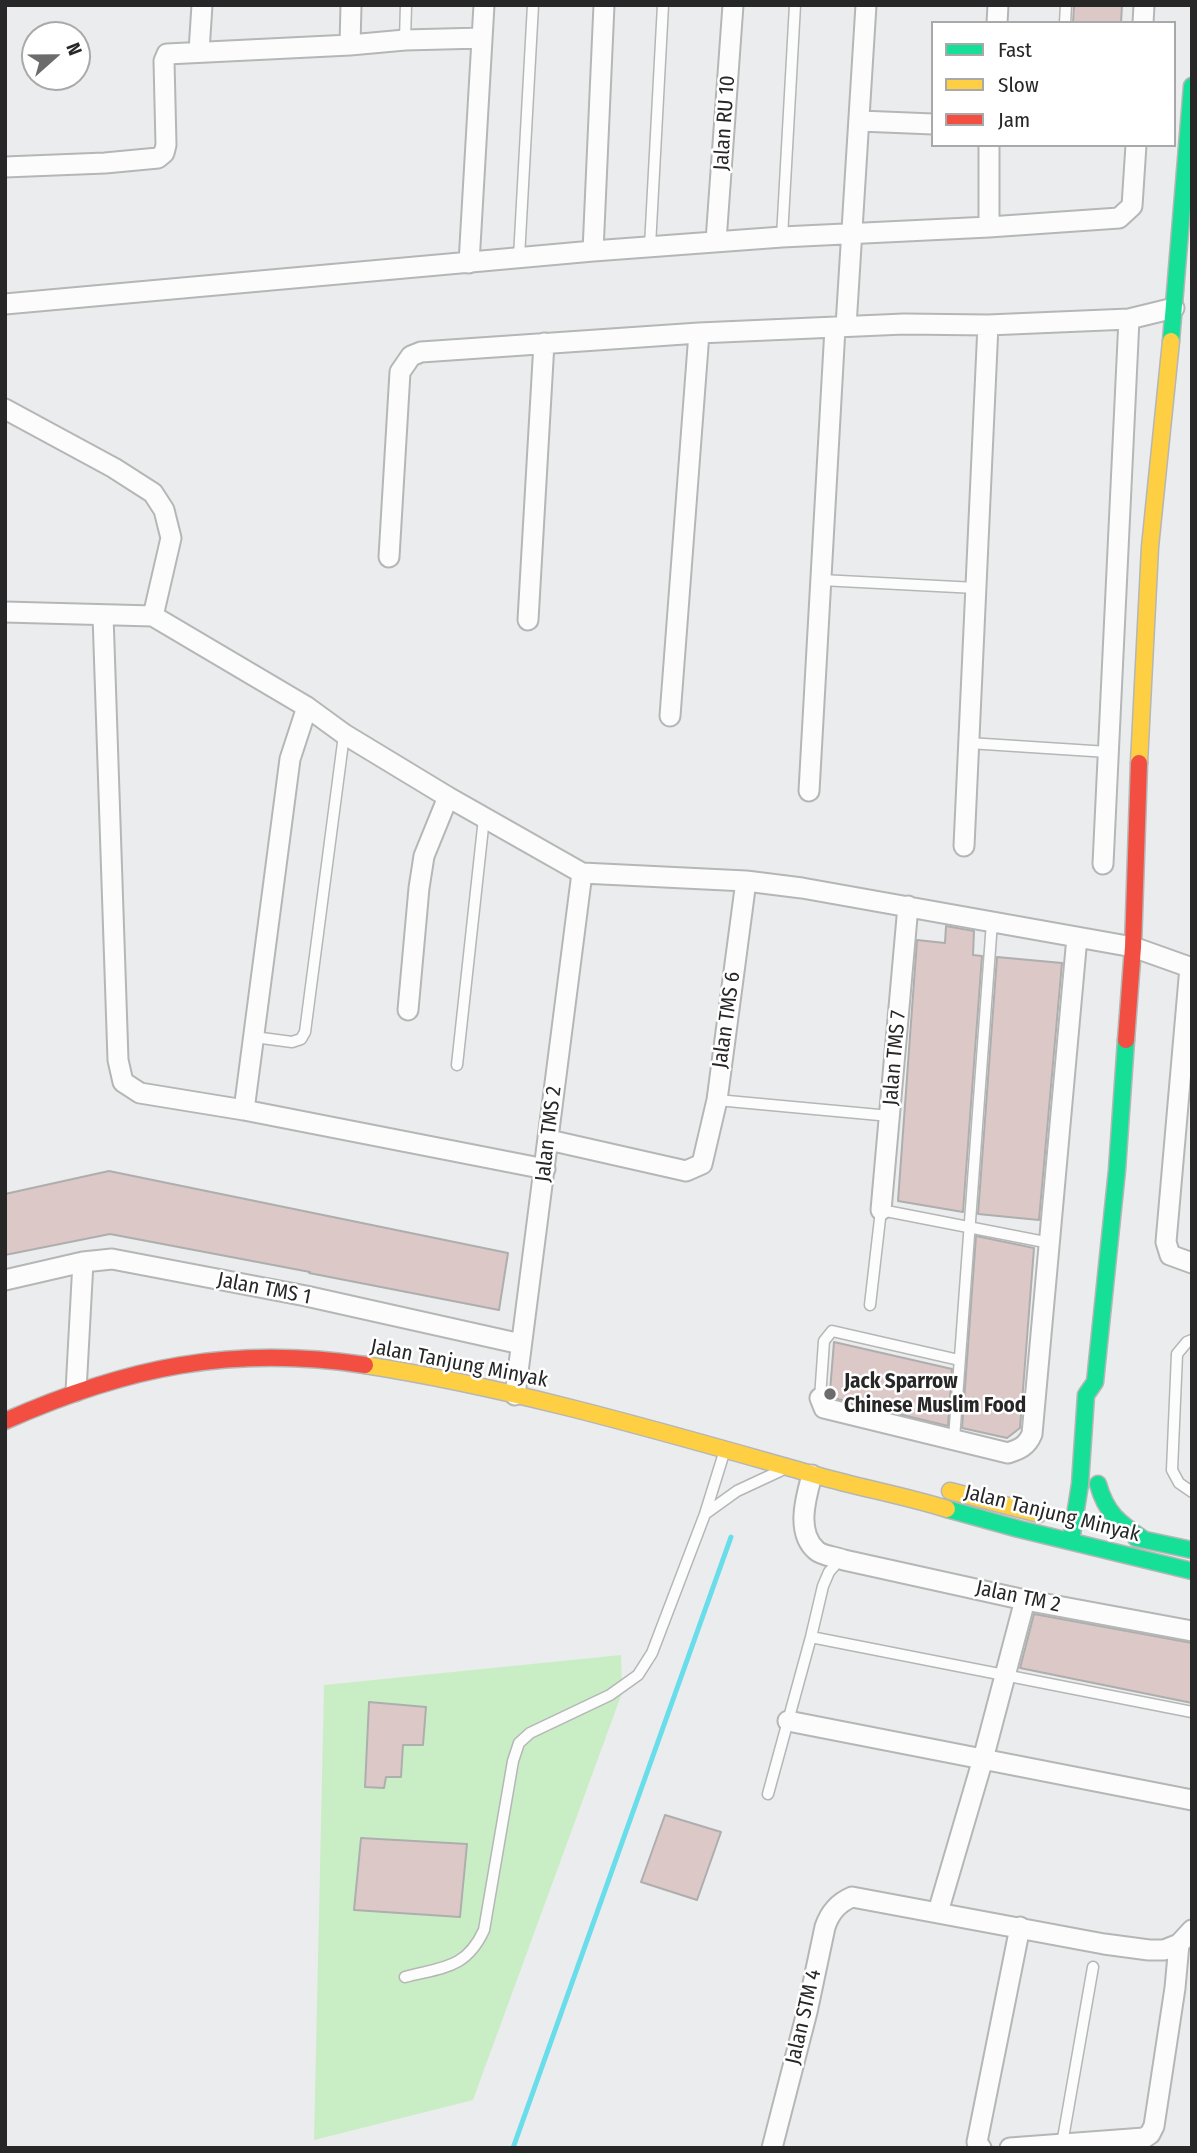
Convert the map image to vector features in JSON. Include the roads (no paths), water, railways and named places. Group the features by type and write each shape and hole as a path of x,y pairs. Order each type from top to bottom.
{"main road":[{"path":"1071,1541 1080,1484 1086,1395 1099,1388 1118,1170 1133,947 1141,709 1150,547 1174,308 1192,86"},
{"name":"Jalan Tanjung Minyak","path":"5,1421 76,1391 165,1366 257,1357 385,1368 515,1395 725,1449 812,1475 903,1496 983,1520 1192,1571"},
{"path":"1091,1546 1097,1525 1098,1477 1104,1507 1112,1517 1143,1539"},
{"path":"993,1502 1012,1499 1047,1510 1060,1510 1071,1504 1078,1494 1080,1484"},
{"name":"Jalan Tanjung Minyak","path":"903,1496 938,1488 1192,1550"}],"street":[{"path":"199,51 202,5"},
{"path":"350,45 351,5"},
{"path":"469,263 484,5"},
{"path":"593,251 604,5"},
{"name":"Jalan RU 10","path":"716,241 733,5"},
{"path":"809,791 821,580 841,327 848,297 866,5"},
{"path":"5,167 116,163 158,158 164,153 166,145 164,61 167,54 482,38"},
{"path":"860,121 931,124"},
{"path":"989,147 989,227"},
{"path":"5,304 650,246 782,237 852,239 1119,218 1132,206 1136,147"},
{"path":"388,557 400,372 411,356 421,352 699,333 1129,319 1174,308"},
{"path":"1103,864 1129,319"},
{"path":"964,846 988,325"},
{"path":"670,716 699,333"},
{"path":"528,620 544,343"},
{"path":"5,409 114,468 152,493 164,510 172,538 153,616"},
{"path":"5,612 153,616 307,707 344,734 448,797 582,873 746,881 802,888 1133,947 1191,967 1185,1115 1166,1242 1170,1255 1192,1262"},
{"path":"103,615 118,1060 122,1082 140,1093 244,1110 545,1169"},
{"path":"244,1110 290,759 307,707"},
{"path":"408,1010 424,856 448,797"},
{"name":"Jalan TMS 2","path":"515,1395 582,873"},
{"name":"Jalan TMS 6","path":"548,1140 686,1171 702,1164 716,1100 746,881"},
{"name":"Jalan TMS 7","path":"881,1210 908,906"},
{"path":"820,1398 824,1408 1008,1453 1028,1444 1032,1434 1077,937"},
{"name":"Jalan TMS 1","path":"5,1280 83,1262 112,1259 306,1296 522,1344"},
{"path":"76,1391 83,1262"},
{"name":"Jalan TM 2","path":"812,1475 804,1506 806,1535 817,1551 845,1560 1025,1600 1192,1631"},
{"path":"1025,1600 983,1759 938,1912 1149,1950 1164,1950 1185,1937"},
{"path":"788,1721 1192,1800"},
{"name":"Jalan STM 4","path":"772,2148 830,1914 842,1901 852,1897 938,1912"},
{"path":"981,2148 977,2142 1020,1927"},
{"path":"1010,2148 1144,2138 1150,2134 1157,2112 1185,1937"}],"lane":[{"path":"405,40 406,5"},
{"path":"519,257 533,5"},
{"path":"650,246 663,5"},
{"path":"782,237 795,5"},
{"path":"821,580 976,588"},
{"path":"254,1037 292,1042 301,1039 305,1032 344,734"},
{"path":"969,743 1108,752"},
{"path":"457,1065 484,818"},
{"path":"954,1439 992,922"},
{"path":"716,1100 890,1116"},
{"path":"870,1305 881,1210 1050,1242"},
{"path":"820,1398 824,1341 832,1331 959,1360"},
{"path":"1192,1340 1177,1354 1172,1470 1179,1483 1192,1492"},
{"path":"405,1977 460,1962 477,1946 484,1930 513,1761 519,1743 530,1733 610,1695 638,1675 652,1653 705,1514 725,1449"},
{"path":"705,1514 737,1492 788,1467"},
{"path":"768,1794 826,1579 836,1564 845,1560"},
{"path":"811,1637 1192,1713"},
{"path":"1062,2144 1093,1967"}],"waterway":[{"path":"513,2148 731,1537"}],"place":[{"name":"Jack Sparrow Chinese Muslim Food","path":"830,1394"}]}
